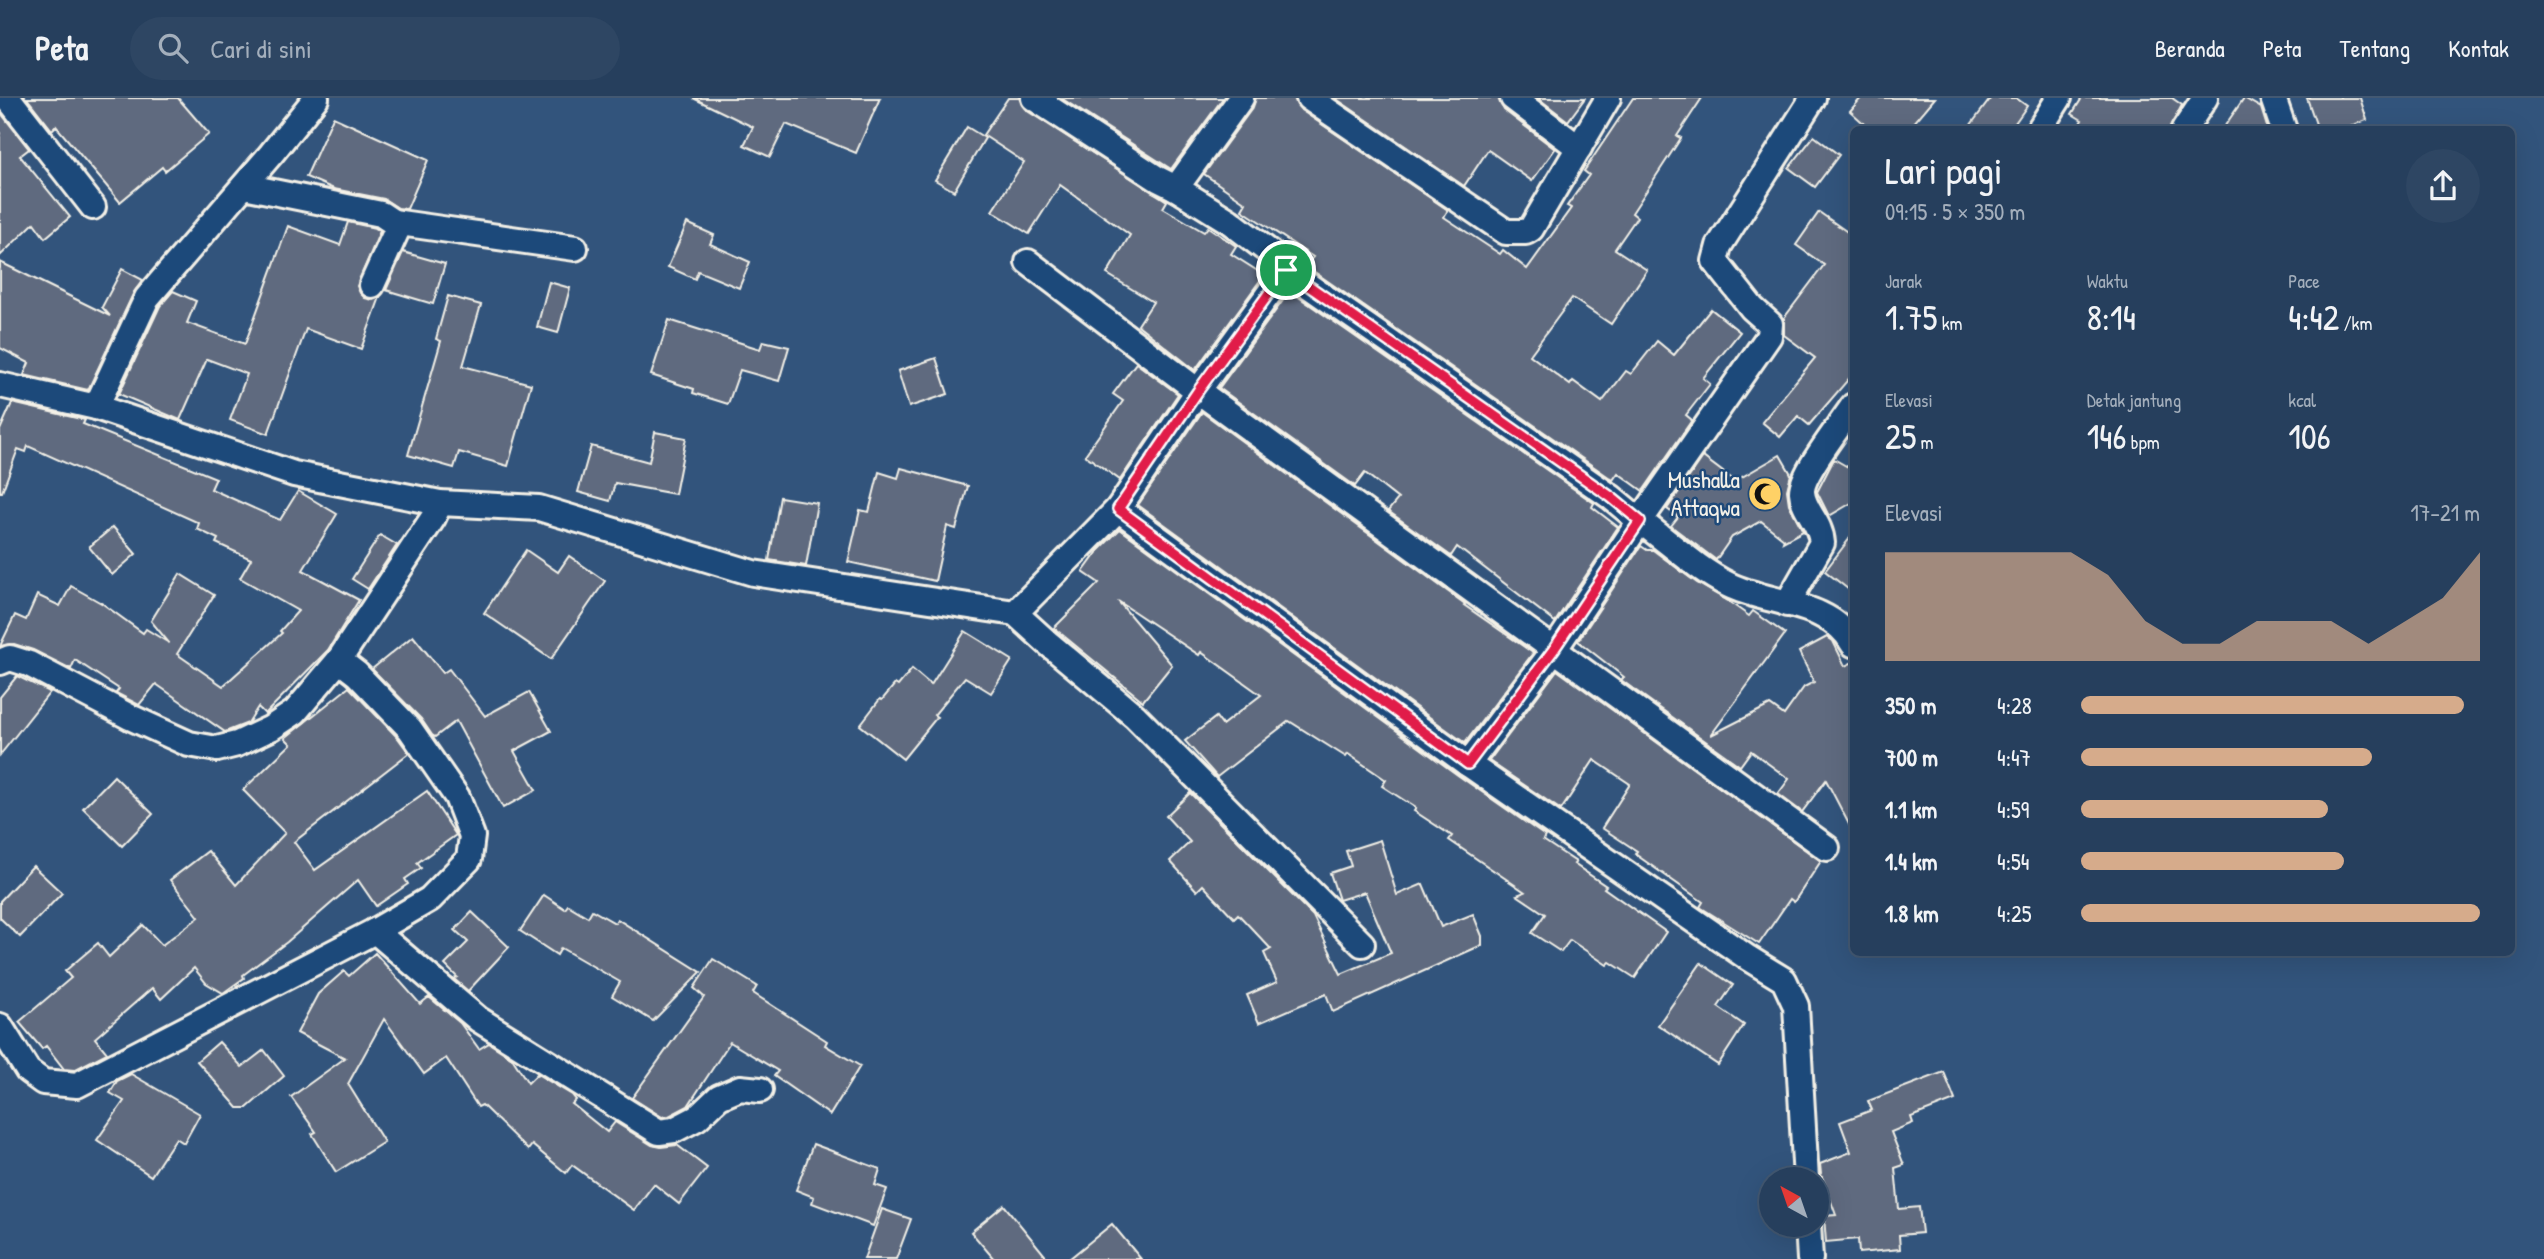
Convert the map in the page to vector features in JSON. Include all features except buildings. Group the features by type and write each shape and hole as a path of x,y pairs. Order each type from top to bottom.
{"street":[{"path":"8,98 93,207"},
{"path":"96,407 146,298 244,186 316,98"},
{"path":"1034,98 1158,179 1229,221 1276,257 1286,270 1611,497 1712,575 1731,586 1825,617 1850,634"},
{"path":"1176,188 1241,98"},
{"path":"1309,98 1506,232 1526,232 1531,229 1608,98"},
{"path":"1513,98 1579,148"},
{"path":"1468,764 1554,649 1769,336 1770,324 1752,308 1715,261 1719,246 1813,98"},
{"path":"2042,126 2059,98"},
{"path":"2187,126 2205,98"},
{"path":"2273,98 2283,126"},
{"path":"244,186 381,214 393,222 575,248"},
{"path":"373,285 397,230 393,222"},
{"path":"1028,262 1198,391 1827,848"},
{"path":"1015,613 1118,509 1198,391 1286,270"},
{"path":"0,385 96,407 294,474 440,503 539,508 753,573 1015,613 1135,716 1362,944"},
{"path":"1787,604 1822,543 1822,531 1806,505 1802,490 1806,475 1850,410"},
{"path":"0,662 10,658 29,664 130,718 189,744 217,749 237,744 271,728 295,712 339,660 433,518 440,503"},
{"path":"1118,509 1468,764 1748,958 1784,980 1796,1006 1805,1167"},
{"path":"0,1026 28,1071 43,1082 78,1085 375,931 430,899 443,887 468,859 472,836 457,797 410,729 357,674 339,660"},
{"path":"375,931 478,1019 659,1132 674,1130 697,1118 719,1097 729,1092 740,1088 760,1090"},
{"path":"1809,1237 1810,1259"}],"place":[{"name":"Mushalla Attaqwa","path":"1765,494"}],"route":[{"path":"1286,270 1611,497 1640,521 1554,649 1468,764 1118,509 1198,391 1286,270"}]}
